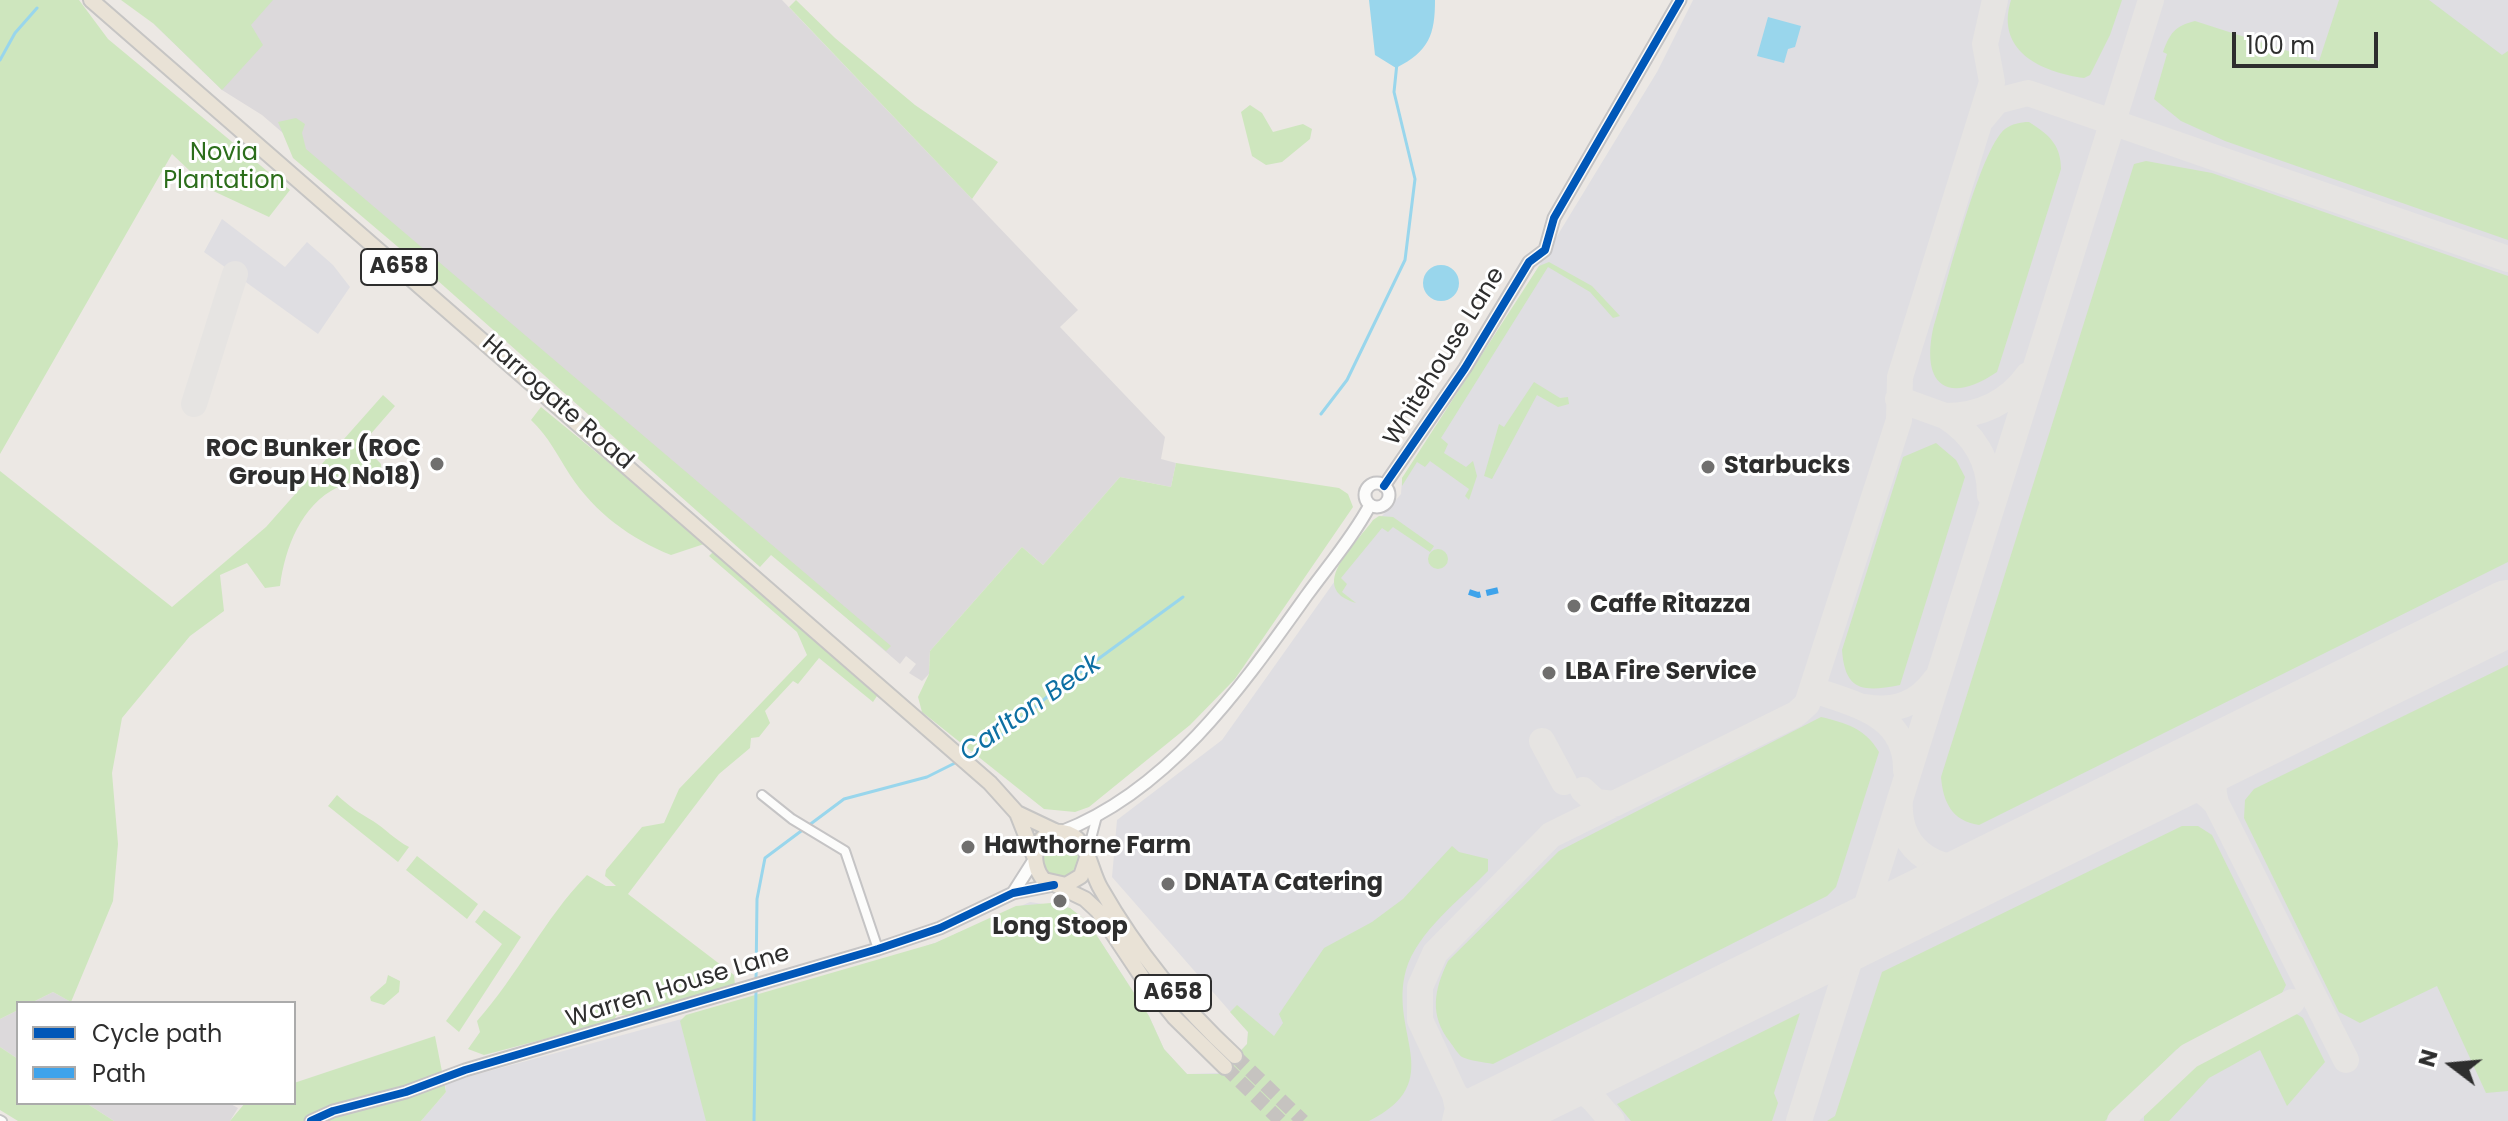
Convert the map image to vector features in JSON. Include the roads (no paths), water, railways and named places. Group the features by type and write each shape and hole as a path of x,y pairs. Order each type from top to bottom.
{"highway":[{"name":"Harrogate Road","path":"91,0 990,783 1017,813 1034,858"},
{"name":"Harrogate Road","path":"1017,813 1059,832"},
{"path":"1059,832 1080,840 1087,856 1086,867 1074,882 1055,885 1038,873 1034,858 1042,839 1059,832"},
{"name":"A658","path":"1087,856 1099,887 1182,1025 1230,1062"},
{"name":"A658","path":"1055,885 1085,899 1098,911 1148,972"}],"street":[{"name":"Whitehouse Lane","path":"1097,816 1179,754 1210,724 1241,687 1370,505 1385,504 1388,493 1384,486 1465,368 1529,262 1545,250 1554,218 1680,0"},
{"path":"762,795 792,819 845,851 878,949"},
{"path":"1059,832 1097,816"},
{"path":"1087,856 1097,816"},
{"path":"1013,893 1034,858"},
{"name":"Warren House Lane","path":"311,1121 333,1111 406,1092 465,1070 878,949 940,928 1013,893 1055,885"}],"water":[{"path":"1369,0 1435,0 1434,23 1428,41 1416,55 1396,68 1375,55"},
{"path":"1768,17 1801,26 1795,47 1788,49 1784,63 1757,56"},
{"path":"1441,265 1454,270 1459,283 1454,296 1441,301 1428,296 1423,283 1428,270"}],"waterway":[{"path":"0,60 15,33 37,8"},
{"name":"Carlton Beck","path":"1321,414 1347,380 1405,260 1415,179 1394,92 1397,63"},
{"name":"Carlton Beck","path":"965,757 991,744 1053,692 1183,597"},
{"name":"Carlton Beck","path":"756,981 757,899 765,858 844,799 927,777 959,761"},
{"name":"Carlton Beck","path":"754,1121 756,989"}],"tunnel":[{"path":"1235,1056 1303,1121"},
{"path":"1225,1067 1281,1121"}],"place":[{"name":"ROC Bunker (ROC Group HQ No18)","path":"437,464"},
{"name":"Starbucks","path":"1708,467"},
{"name":"Caffe Ritazza","path":"1574,606"},
{"name":"LBA Fire Service","path":"1549,673"},
{"name":"Hawthorne Farm","path":"968,847"},
{"name":"DNATA Catering","path":"1168,884"},
{"name":"Long Stoop","path":"1060,901"}],"park label":[{"name":"Novia Plantation","path":"224,168"}]}
